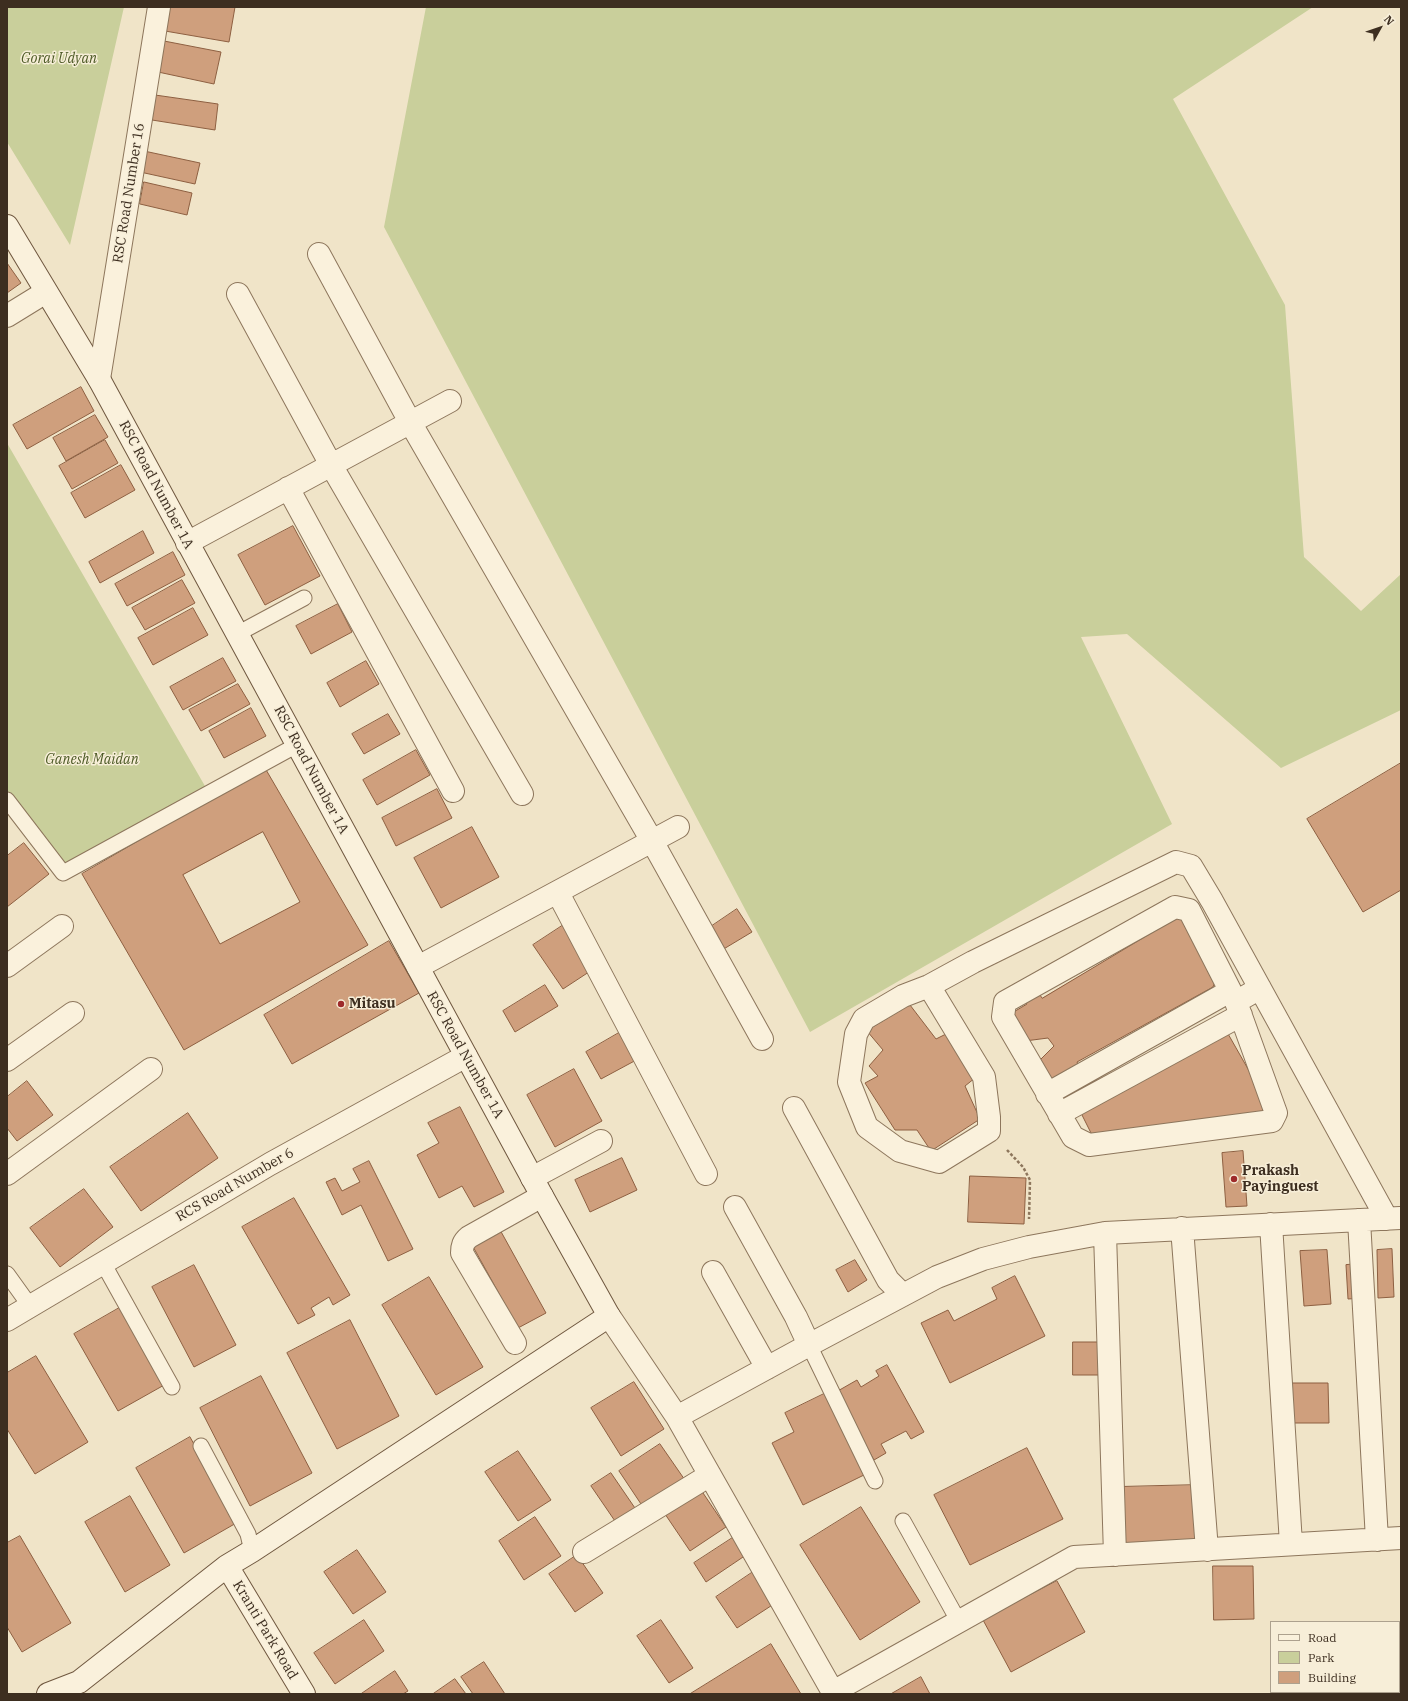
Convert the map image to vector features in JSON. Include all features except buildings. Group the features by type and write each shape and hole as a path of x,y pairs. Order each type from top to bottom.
{"street":[{"name":"RSC Road Number 16","path":"99,379 159,7"},
{"name":"RSC Road Number 1A","path":"7,226 99,379 537,1187 609,1316 677,1417 833,1693"},
{"path":"319,254 410,422 652,841 762,1040"},
{"path":"7,316 46,292"},
{"path":"238,294 331,465 522,794"},
{"path":"187,543 450,401"},
{"path":"288,488 453,791"},
{"path":"418,967 558,893 678,827"},
{"path":"677,1417 902,1295 937,1277 983,1258 1028,1247 1105,1232 1394,1218 1260,988 1212,901 1190,866 1176,862 972,962 930,986 903,996 864,1019 856,1034 849,1082 867,1128 900,1151 939,1162 989,1132 989,1117 984,1077 930,986"},
{"path":"558,893 706,1174"},
{"path":"1175,907 1189,910 1236,1003 1276,1113 1272,1121 1089,1145 1073,1137 1003,1017 1005,1002 1175,907"},
{"path":"7,966 62,926"},
{"path":"1059,1114 1260,988"},
{"path":"1047,1094 1236,1003"},
{"path":"7,1060 73,1013"},
{"name":"RCS Road Number 6","path":"7,1320 270,1164 466,1056"},
{"path":"7,1174 151,1069"},
{"path":"794,1108 888,1280 902,1295"},
{"path":"515,1343 462,1253 464,1242 600,1141"},
{"path":"735,1207 796,1317 809,1345"},
{"path":"1359,1220 1377,1540"},
{"path":"1271,1224 1291,1544"},
{"path":"1182,1228 1207,1550"},
{"path":"1105,1232 1114,1555"},
{"path":"713,1272 767,1368"},
{"path":"48,1694 77,1688 227,1566 609,1316"},
{"path":"584,1552 710,1475"},
{"path":"833,1693 1074,1557 1401,1538"},
{"name":"Kranti Park Road","path":"227,1566 304,1694"}],"lane":[{"path":"237,634 304,598"},
{"path":"7,800 64,873 297,745"},
{"path":"103,1263 172,1387"},
{"path":"7,1274 30,1306"},
{"path":"809,1345 875,1481"},
{"path":"201,1446 248,1534 252,1551"},
{"path":"903,1521 960,1622"}],"path":[{"path":"989,1132 1023,1167 1030,1180 1028,1247"}],"green space":[{"name":"Gorai Udyan","path":"7,7 124,7 70,245 7,142"},
{"path":"426,7 1313,7 1173,99 1285,305 1304,557 1361,611 1401,574 1401,710 1281,768 1127,634 1081,637 1172,824 810,1032 384,227"},
{"name":"Ganesh Maidan","path":"7,443 209,793 63,873 7,799"}],"place":[{"name":"Mitasu","path":"341,1004"},
{"name":"Prakash Payinguest","path":"1234,1179"}]}
